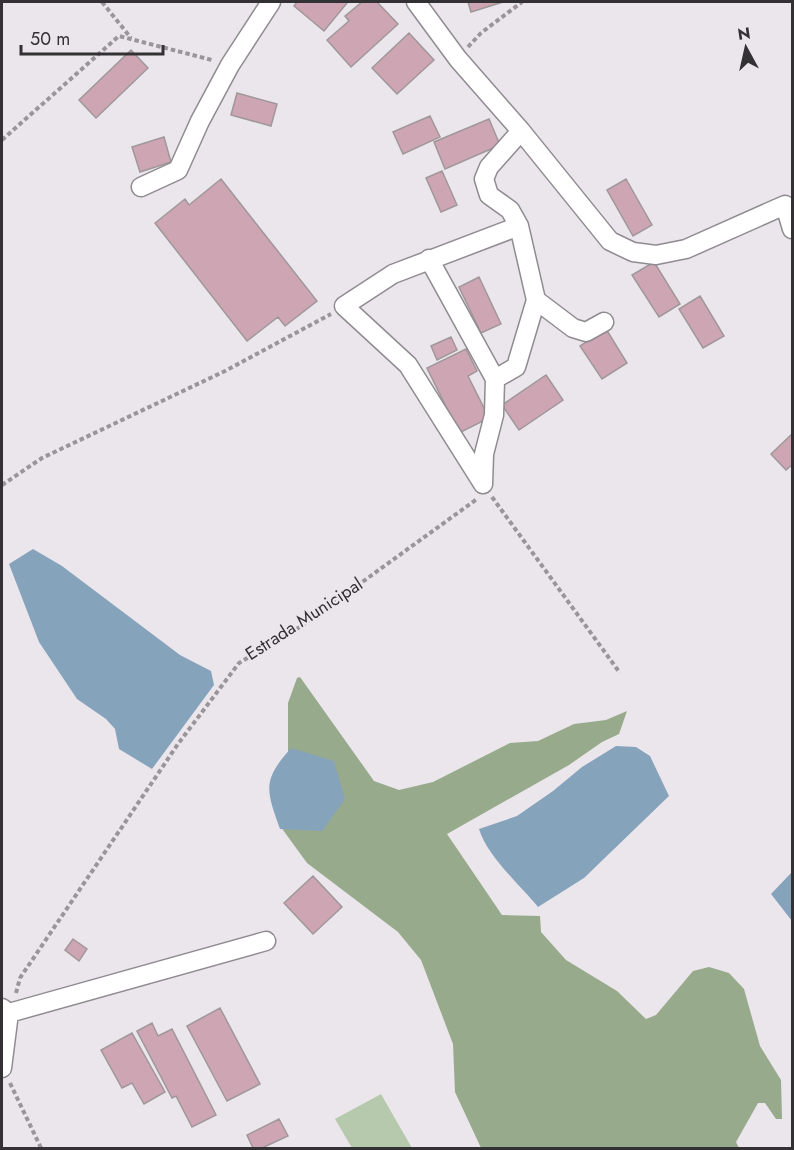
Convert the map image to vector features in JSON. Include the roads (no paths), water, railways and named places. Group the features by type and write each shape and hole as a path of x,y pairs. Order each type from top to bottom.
{"street":[{"path":"141,187 178,170 200,121 230,65 271,2"},
{"path":"416,2 458,59 610,241 633,252 656,255 686,249 785,205 792,229"},
{"path":"495,379 516,367 536,300 519,226 510,210 489,195 484,179 489,167 520,131"},
{"path":"429,260 495,379 494,415 484,454 483,484 408,365 344,306 393,274 429,260 478,243 519,226"},
{"path":"536,300 573,328 586,332 604,322"},
{"path":"2,1067 5,1011 266,941"}],"water":[{"path":"33,549 62,566 180,655 211,671 214,685 152,769 119,749 115,729 106,719 77,699 39,642 9,564"},
{"path":"616,746 636,747 650,756 669,796 584,878 538,907 496,860 479,829 517,816 582,767"},
{"path":"291,748 334,761 345,799 322,831 280,829 269,786 275,769"},
{"path":"792,872 792,921 771,894"}]}
